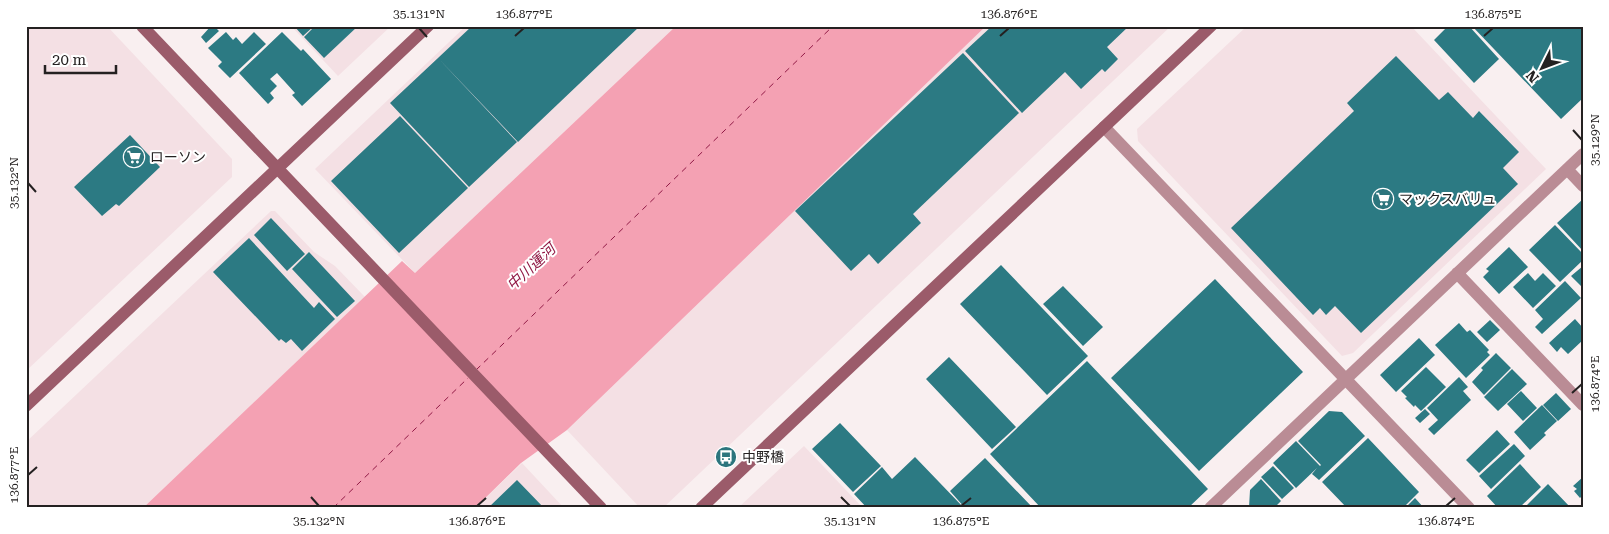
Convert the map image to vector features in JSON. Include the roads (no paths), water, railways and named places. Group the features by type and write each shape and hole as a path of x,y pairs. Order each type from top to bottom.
{"street":[{"path":"142,26 601,508"},
{"path":"26,406 428,26"},
{"path":"701,508 1211,26"},
{"path":"1104,127 1469,508"},
{"path":"1219,505 1346,379 1583,154"},
{"path":"1567,169 1583,186"},
{"path":"1457,273 1583,405"}],"water":[{"name":"中川運河","path":"676,26 986,26 567,430 521,463 475,508 143,508 402,261 415,273"}],"place":[{"name":"ローソン","path":"134,157"},
{"name":"マックスバリュ","path":"1383,199"},
{"name":"中野橋","path":"726,457"}]}
